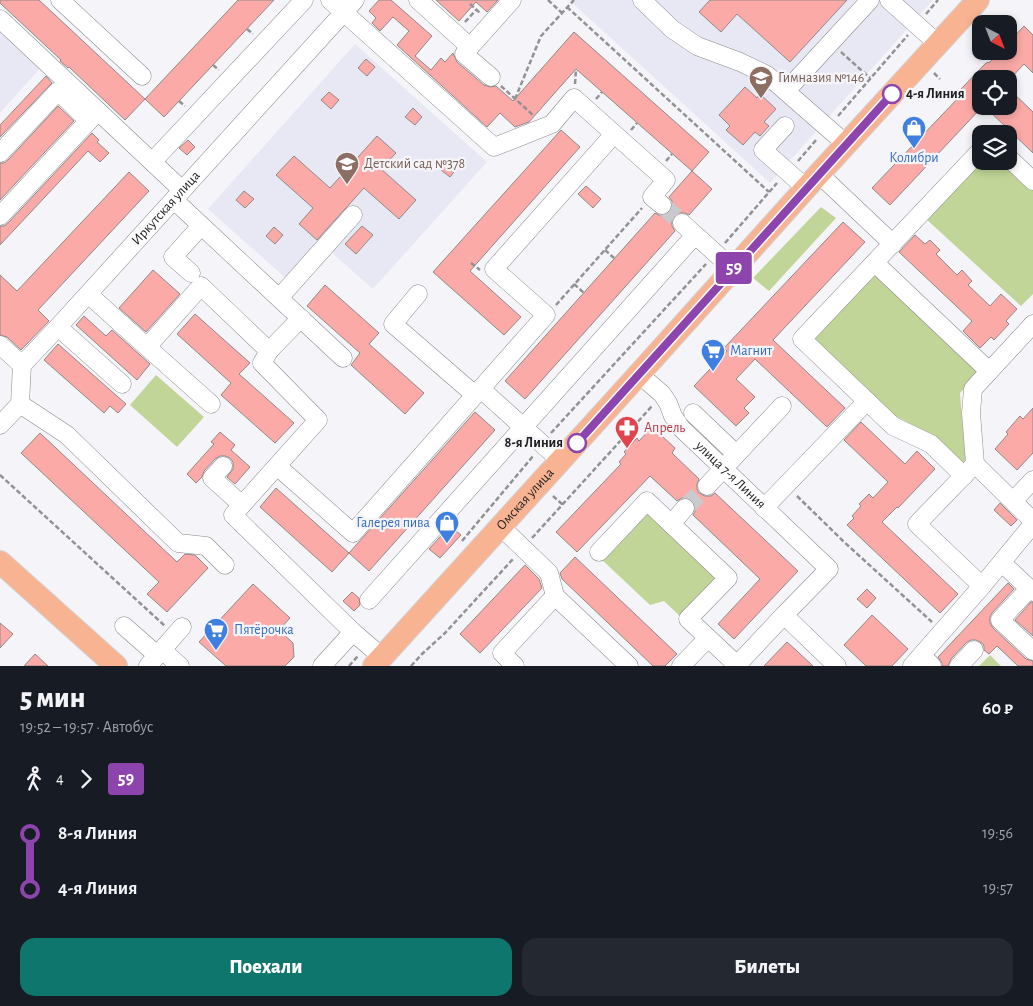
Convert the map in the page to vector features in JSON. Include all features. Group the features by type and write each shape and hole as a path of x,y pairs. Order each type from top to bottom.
{"main road":[{"name":"Омская улица","path":"380,662 812,181 978,0"},
{"path":"0,562 116,666"}],"street":[{"path":"60,0 142,76"},
{"path":"152,162 304,0"},
{"path":"330,0 349,6 494,146 552,124 574,98 622,133 666,180 657,201"},
{"path":"418,0 470,47"},
{"path":"491,77 464,54 512,0"},
{"path":"642,0 672,29 698,46 740,62 767,75 846,144"},
{"path":"786,91 870,0"},
{"path":"889,0 938,44"},
{"name":"Иркутская улица","path":"22,365 349,6"},
{"path":"0,19 94,116"},
{"path":"0,153 58,91 94,116 152,162 202,226 343,358"},
{"path":"0,216 94,116"},
{"path":"785,126 763,150 787,172 812,181 893,244"},
{"path":"277,466 353,533 546,315 494,269 622,133"},
{"path":"922,662 942,631 1032,531 1013,501 930,444 893,426 802,339 972,160"},
{"path":"1017,163 1030,172"},
{"path":"279,298 354,215"},
{"path":"191,273 173,258 202,226"},
{"path":"369,600 523,427 688,229 733,269"},
{"path":"875,263 989,371"},
{"path":"147,347 201,286 269,351"},
{"path":"88,294 211,404"},
{"path":"418,294 393,324 523,427 561,461"},
{"path":"301,318 269,351 262,363 318,420 233,515 353,632 380,662"},
{"path":"982,586 917,524 969,470 972,389 1033,324"},
{"path":"58,327 122,384"},
{"path":"0,345 22,365 20,404 0,425"},
{"name":"улица 7-я Линия","path":"639,374 662,394 681,428 828,569 784,616"},
{"path":"764,508 867,401"},
{"path":"20,404 67,435 178,543 206,546 225,565"},
{"path":"707,486 782,406"},
{"path":"693,413 736,454"},
{"path":"223,466 212,478 242,505"},
{"path":"1013,501 1033,480"},
{"path":"599,552 647,501 728,578 688,619 737,665 784,616 837,666"},
{"path":"670,524 685,508"},
{"path":"501,527 549,573 555,596 629,666"},
{"path":"1002,563 1031,590 1000,620 1033,652"},
{"path":"515,666 502,653 555,596"},
{"path":"124,626 156,657 180,666"},
{"path":"156,657 179,631"},
{"path":"322,666 353,632"},
{"path":"681,666 708,638"},
{"path":"959,666 974,650"}],"path":[{"path":"548,0 562,13"},
{"path":"515,99 541,36 574,0"},
{"path":"459,544 532,459 542,444 716,253 938,0"},
{"path":"567,8 769,192"},
{"path":"247,29 253,34"},
{"path":"831,43 870,78"},
{"path":"213,65 219,71"},
{"path":"575,83 576,68"},
{"path":"933,72 940,79"},
{"path":"491,77 546,126"},
{"path":"594,100 602,92"},
{"path":"179,101 185,107"},
{"path":"622,133 637,123"},
{"path":"664,163 672,154"},
{"path":"546,315 605,250 657,201"},
{"path":"605,250 614,258"},
{"path":"471,263 479,270"},
{"path":"574,284 584,293"},
{"path":"411,666 445,633 662,394"},
{"path":"0,476 179,631"},
{"path":"786,486 942,631"},
{"path":"553,496 562,504"}],"shaded area":[{"name":"Гимназия №146","path":"569,0 933,0 770,183"},
{"path":"0,26 43,65 0,113"},
{"name":"Детский сад №378","path":"355,44 487,162 373,289 331,252 298,289 208,209"}],"green space":[{"path":"972,170 1015,170 1033,187 1033,294 1021,306 925,218"},
{"path":"821,207 836,218 769,291 753,278"},
{"path":"875,269 980,371 960,393 966,467 920,429 886,411 807,339"},
{"path":"156,375 204,417 177,447 130,405"},
{"path":"647,507 723,577 683,619 664,601 650,605 600,558"},
{"path":"990,655 1001,666 979,666"}],"building":[{"path":"0,0 39,0 145,99 125,120 69,67 60,61 0,3"},
{"path":"238,0 274,0 164,117 145,99"},
{"path":"379,0 391,0 432,36 415,56 431,70 441,58 445,62 453,53 457,62 484,85 496,86 513,101 574,32 709,152 692,171 576,69 529,122 515,127 500,113 487,127 397,45 409,31 393,17 380,31 372,23 376,18 369,11"},
{"path":"436,0 498,0 487,12 476,2 459,21"},
{"path":"710,0 847,0 790,62 737,14 721,32 699,12"},
{"path":"1024,26 1033,35 1033,73 1024,64 1017,72 979,70 992,60 1018,60 1018,32"},
{"path":"366,59 375,67 367,76 358,68"},
{"path":"46,76 52,83 0,137 0,125"},
{"path":"972,78 972,115 974,115 890,205 872,188 963,93 961,89"},
{"path":"745,87 757,98 760,94 776,109 764,122 769,126 760,136 755,132 743,145 726,130 730,126 719,115"},
{"path":"329,92 339,100 331,109 321,100"},
{"path":"1017,97 1033,112 1033,153 1017,138 1017,125 1004,125 993,115 1017,115"},
{"path":"58,106 74,121 0,200 0,163 8,160"},
{"path":"413,108 422,117 415,125 405,117"},
{"path":"561,130 580,147 470,271 521,317 504,335 433,272"},
{"path":"92,133 99,140 97,142 109,153 100,162 88,151 0,245 0,226 8,223"},
{"path":"377,136 396,153 381,169 416,200 399,219 364,188 317,240 299,224 313,208 276,175 294,156 330,188"},
{"path":"188,140 195,147 187,155 179,148"},
{"path":"449,161 457,168 450,177 441,170"},
{"path":"692,171 712,189 689,215 679,213 674,216 672,226 675,231 525,399 505,381 655,213 661,216 670,212 673,206 669,197"},
{"path":"129,172 149,191 38,310 49,321 21,350 7,337 0,335 0,275 17,291"},
{"path":"586,186 601,199 593,208 578,194"},
{"path":"244,191 254,199 245,208 236,200"},
{"path":"843,222 865,242 773,340 845,408 827,427 755,359 736,379 755,397 744,408 749,413 736,426 694,386 727,351 724,348"},
{"path":"362,226 373,235 356,254 345,244"},
{"path":"274,227 283,235 275,244 266,236"},
{"path":"915,235 925,244 930,240 940,250 936,254 957,275 962,270 972,281 968,285 990,306 1001,294 1017,309 1006,321 1009,324 994,340 991,337 980,348 963,331 972,321 899,252"},
{"path":"153,270 180,294 146,332 119,308"},
{"path":"325,285 379,333 369,344 424,393 405,414 351,365 360,353 307,306"},
{"path":"195,314 250,363 239,374 294,423 275,443 221,395 231,383 177,334"},
{"path":"84,316 106,336 112,330 150,364 137,380 76,325"},
{"path":"58,344 126,404 118,413 110,406 104,413 44,360"},
{"path":"1033,408 1033,453 1017,470 995,449 1020,416 1023,419"},
{"path":"475,412 495,430 369,571 349,553"},
{"path":"861,422 905,464 917,451 935,469 882,522 958,594 940,613 847,525 861,506 859,504 869,494 873,498 888,482 844,440"},
{"path":"652,427 675,448 672,453 699,479 697,489 699,493 711,496 715,493 798,571 734,639 718,624 760,579 693,515 695,505 692,500 682,498 677,501 650,476 577,552 556,532 621,464 619,462 626,454 624,452 637,438 639,441"},
{"path":"220,432 235,445 231,450 250,467 235,484 227,477 233,469 233,462 230,458 220,456 204,471 202,477 196,483 187,474 214,444 211,442"},
{"path":"40,433 177,562 185,554 195,555 208,568 167,612 147,594 159,582 21,453"},
{"path":"276,488 349,553 332,572 260,507"},
{"path":"1000,503 1017,520 1011,526 994,510"},
{"path":"450,526 461,535 440,558 429,549"},
{"path":"575,557 677,654 665,666 653,666 562,579 560,573"},
{"path":"525,565 539,579 542,588 480,653 460,634"},
{"path":"1008,583 1014,589 992,613 990,623 1026,659 1033,661 1033,666 1018,666 997,646 989,654 984,650 982,643 971,640 951,659 948,666 942,666 938,657"},
{"path":"253,584 290,618 279,630 293,643 294,657 285,666 226,666 199,642"},
{"path":"867,589 876,598 867,608 857,599"},
{"path":"352,592 359,598 360,605 354,611 343,601"},
{"path":"1033,602 1033,636 1015,620"},
{"path":"872,615 908,649 892,666 866,666 844,645"},
{"path":"0,623 13,634 0,648"},
{"path":"787,642 798,652 813,666 764,666"},
{"path":"35,654 48,666 24,666"}],"tunnel":[{"path":"662,205 682,223"},
{"path":"685,508 707,486"}],"bus line":[{"name":"59","path":"577,443 892,94"}],"place":[{"name":"4-я Линия","path":"892,94"},
{"name":"Гимназия №146","path":"761,99"},
{"name":"Колибри","path":"914,149"},
{"name":"Детский сад №378","path":"347,185"},
{"name":"Магнит","path":"713,372"},
{"name":"8-я Линия","path":"577,443"},
{"name":"Апрель","path":"627,449"},
{"name":"Галерея пива","path":"447,544"},
{"name":"Пятёрочка","path":"216,651"}]}
